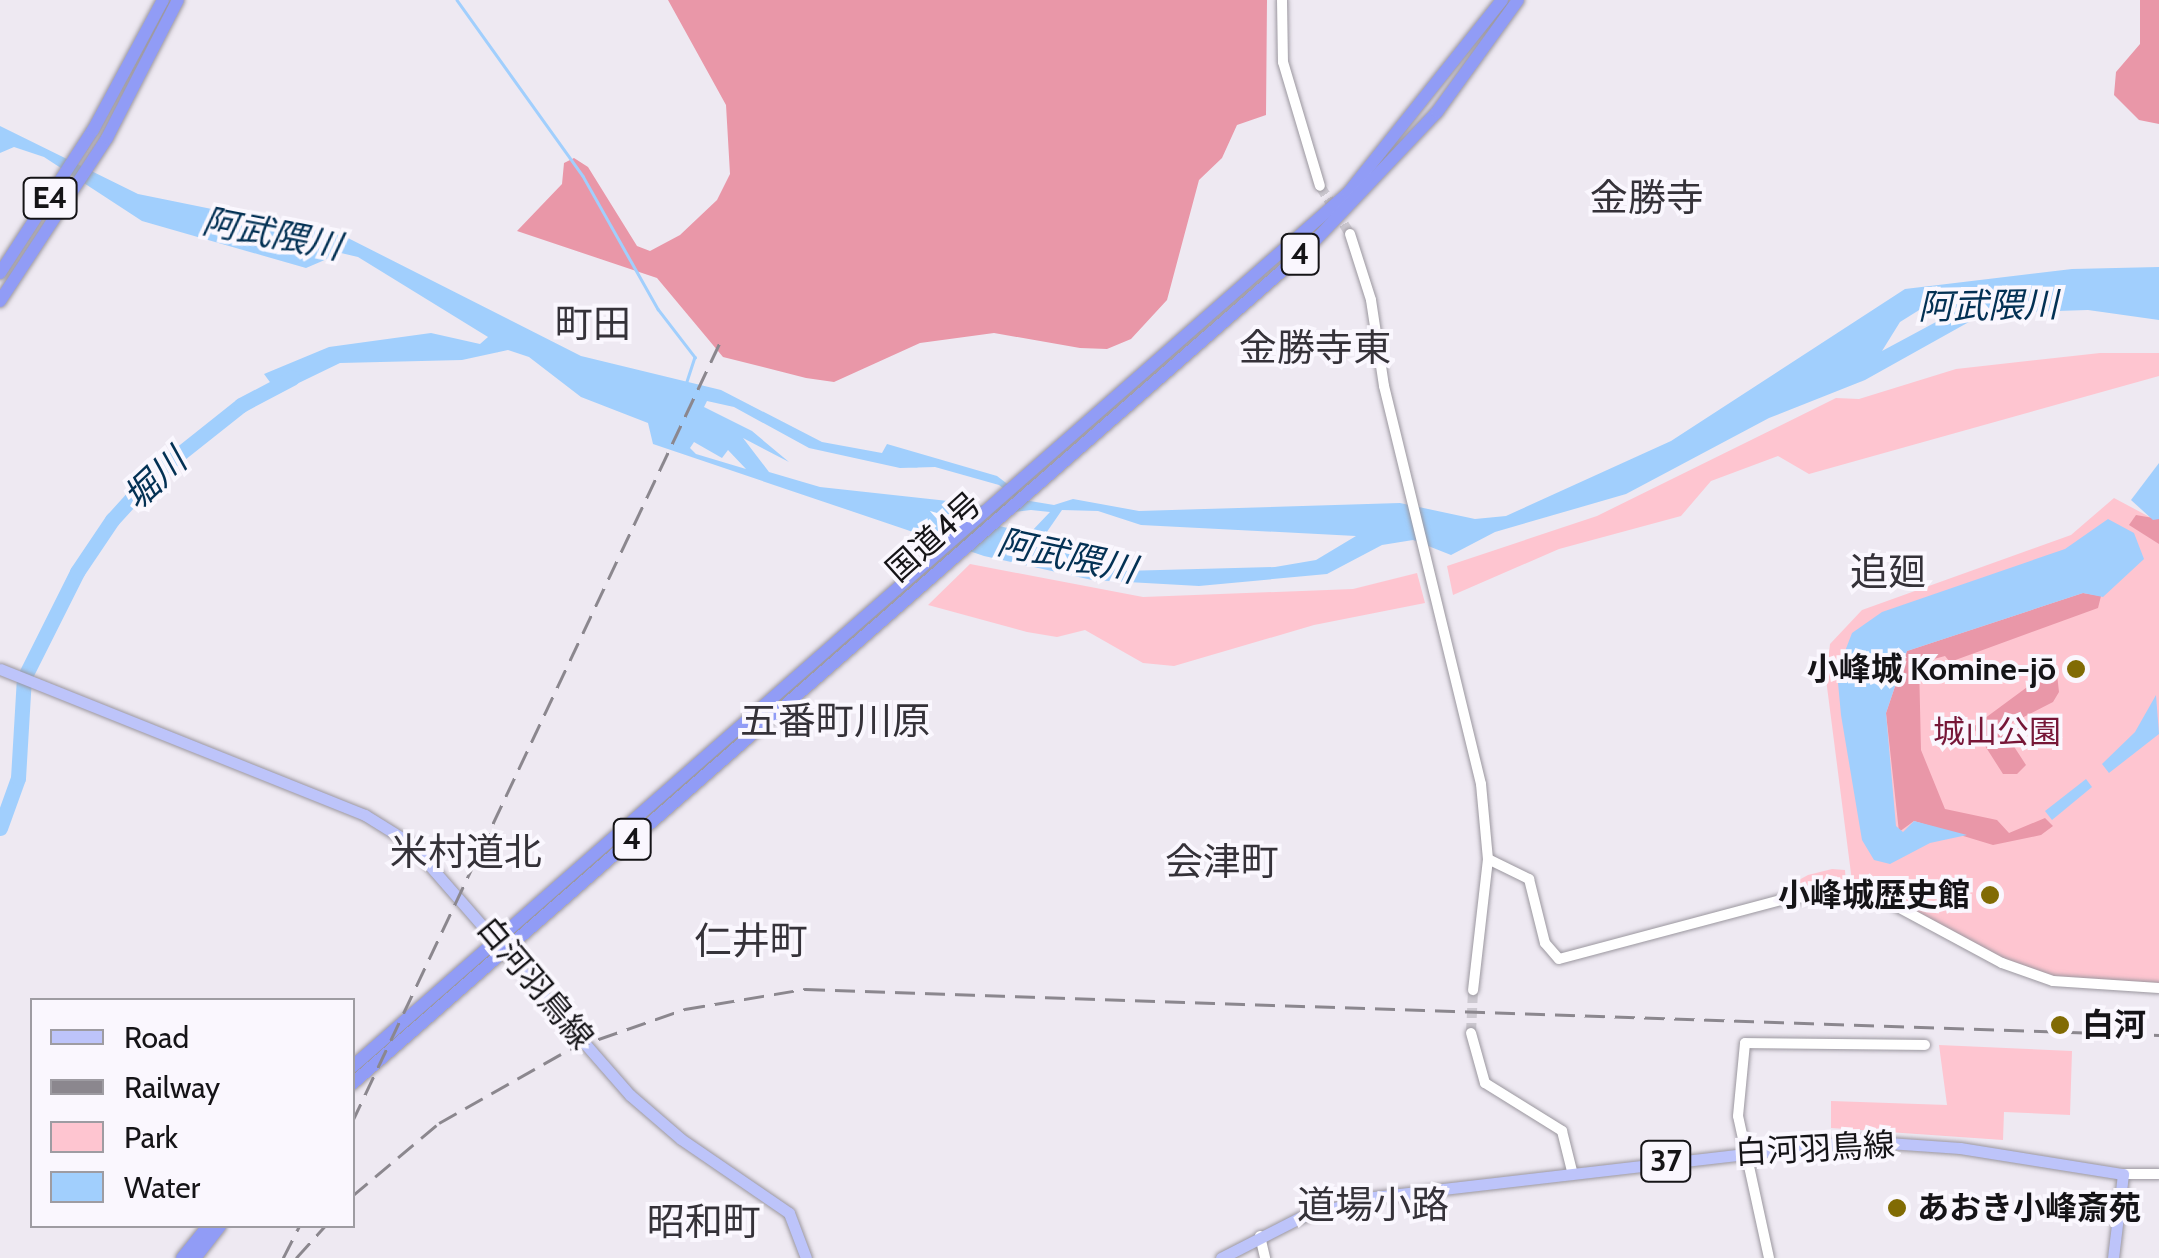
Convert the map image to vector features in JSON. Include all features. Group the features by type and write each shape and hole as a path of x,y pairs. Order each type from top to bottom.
{"highway":[{"name":"E4","path":"3,269 93,130 162,0"},
{"name":"E4","path":"0,301 107,138 178,0"},
{"name":"国道4号","path":"355,1081 906,589 1029,473 1348,193 1502,0"},
{"name":"国道4号","path":"906,589 1046,474 1370,190 1437,112 1518,0"},
{"name":"国道4号","path":"355,1065 504,945"},
{"path":"182,1258 206,1228"},
{"path":"195,1258 218,1228"}],"main road":[{"name":"白河羽鳥線","path":"0,668 365,815 423,854 654,1118 789,1213 806,1258"},
{"name":"白河羽鳥線","path":"1221,1258 1260,1236 1364,1199 1748,1152 1890,1142 2123,1174"},
{"path":"2112,1258 2123,1174"}],"street":[{"path":"1282,0 1283,62 1320,186"},
{"path":"1350,234 1371,300 1404,472 1481,784 1488,859 1473,990"},
{"path":"1488,859 1529,879 1544,943 1558,959 1784,899 1847,892 1884,900 2002,964 2052,982 2159,988"},
{"path":"1470,1033 1484,1083 1562,1130 1572,1171"},
{"path":"1769,1258 1738,1116 1745,1043 1925,1045"},
{"path":"2123,1174 2159,1174"},
{"path":"1260,1236 1265,1258"}],"green space":[{"path":"668,0 1267,0 1266,115 1237,125 1222,158 1199,180 1167,300 1131,339 1107,349 1080,348 994,333 920,343 834,382 806,378 723,357 657,278 517,231 562,184 564,163 574,158 588,167 637,246 650,251 680,235 717,200 730,174 726,105"},
{"path":"2140,0 2159,0 2159,124 2139,120 2114,95 2116,72 2140,44"},
{"path":"2100,353 2159,353 2159,376 1809,474 1778,456 1711,481 1681,516 1559,549 1453,595 1447,566 1597,516 1836,398 1859,399 1956,369"},
{"name":"城山公園","path":"2114,498 2159,522 2159,984 2055,977 2011,963 1883,894 1853,889 1826,679 1830,644 1862,610 2071,535"},
{"path":"2136,515 2159,519 2159,544 2129,525"},
{"path":"970,564 1143,597 1353,589 1417,573 1425,603 1314,625 1174,666 1143,663 1085,630 1057,637 928,605"},
{"path":"2083,593 2101,596 2098,608 1950,662 1945,656 1919,663 1921,750 1945,809 1997,820 2009,833 2045,818 2053,826 2041,835 1993,845 1914,821 1899,832 1886,713 1907,651"},
{"path":"2046,673 2057,674 2059,692 2053,702 2002,728 2026,765 2017,774 2003,774 1973,727"},
{"path":"1845,870 1846,884 1787,894 1786,887 1808,875"},
{"path":"1939,1045 2072,1051 2070,1115 2004,1112 2003,1140 1831,1128 1831,1101 1947,1105"}],"water":[{"name":"阿武隈川","path":"0,126 138,194 344,236 581,356 721,390 822,442 882,453 887,444 997,476 1030,501 1054,505 1073,499 1139,511 1400,503 1475,519 1506,516 1671,441 1905,289 2072,269 2159,267 2159,320 2088,310 1985,313 1865,380 1769,418 1626,494 1495,532 1451,555 1413,540 1382,545 1327,574 1199,586 1092,580 984,556 653,444 648,423 581,397 529,357 508,350 462,360 340,363 278,393 264,374 329,347 431,333 480,344 488,337 358,257 341,253 306,268 142,221 44,157 14,147 0,153","holes":["1924,307 1962,308 1882,351 1900,322","707,401 734,407 809,448 900,468 935,467 999,485 1022,503 955,507 948,501 820,487 769,472 743,438 789,462 752,431 704,407","694,442 722,458 728,450 746,469 696,454 690,448","1031,510 1050,512 1030,533 963,518","1062,510 1098,511 1141,525 1356,536 1316,560 1275,567 1123,571 1053,549 1042,539"]},
{"path":"2159,463 2159,519 2153,520 2131,500"},
{"path":"2108,519 2134,533 2144,559 2103,597 2083,593 1907,651 1886,713 1896,826 1903,832 1914,821 1967,835 1930,843 1890,864 1874,860 1862,840 1841,715 1837,672 1852,633 1882,612 2065,549"},
{"path":"2156,695 2159,734 2109,773 2102,764 2135,732"},
{"path":"2086,779 2092,787 2052,820 2045,811"}],"waterway":[{"path":"457,0 583,176 658,309 695,357 686,384"},
{"name":"堀川","path":"0,828 18,778 24,678 77,572 112,520 153,475 241,405 292,378"}],"tunnel":[{"path":"1320,186 1350,234"},
{"path":"1471,1033 1473,990"}],"railway":[{"path":"355,1116 722,338"},
{"path":"355,1193 439,1123 570,1049 685,1009 805,989 2159,1035"},
{"path":"283,1258 298,1228"},
{"path":"296,1258 323,1228"}],"place":[{"name":"小峰城 Komine-jō","path":"2076,669"},
{"name":"小峰城歴史館","path":"1990,895"},
{"name":"白河","path":"2060,1025"},
{"name":"あおき小峰斎苑","path":"1897,1208"}],"district":[{"name":"金勝寺","path":"1647,198"},
{"name":"町田","path":"593,324"},
{"name":"金勝寺東","path":"1315,348"},
{"name":"追廻","path":"1888,572"},
{"name":"五番町川原","path":"835,721"},
{"name":"米村道北","path":"466,852"},
{"name":"会津町","path":"1222,862"},
{"name":"仁井町","path":"751,941"},
{"name":"道場小路","path":"1373,1205"},
{"name":"昭和町","path":"704,1222"}]}
